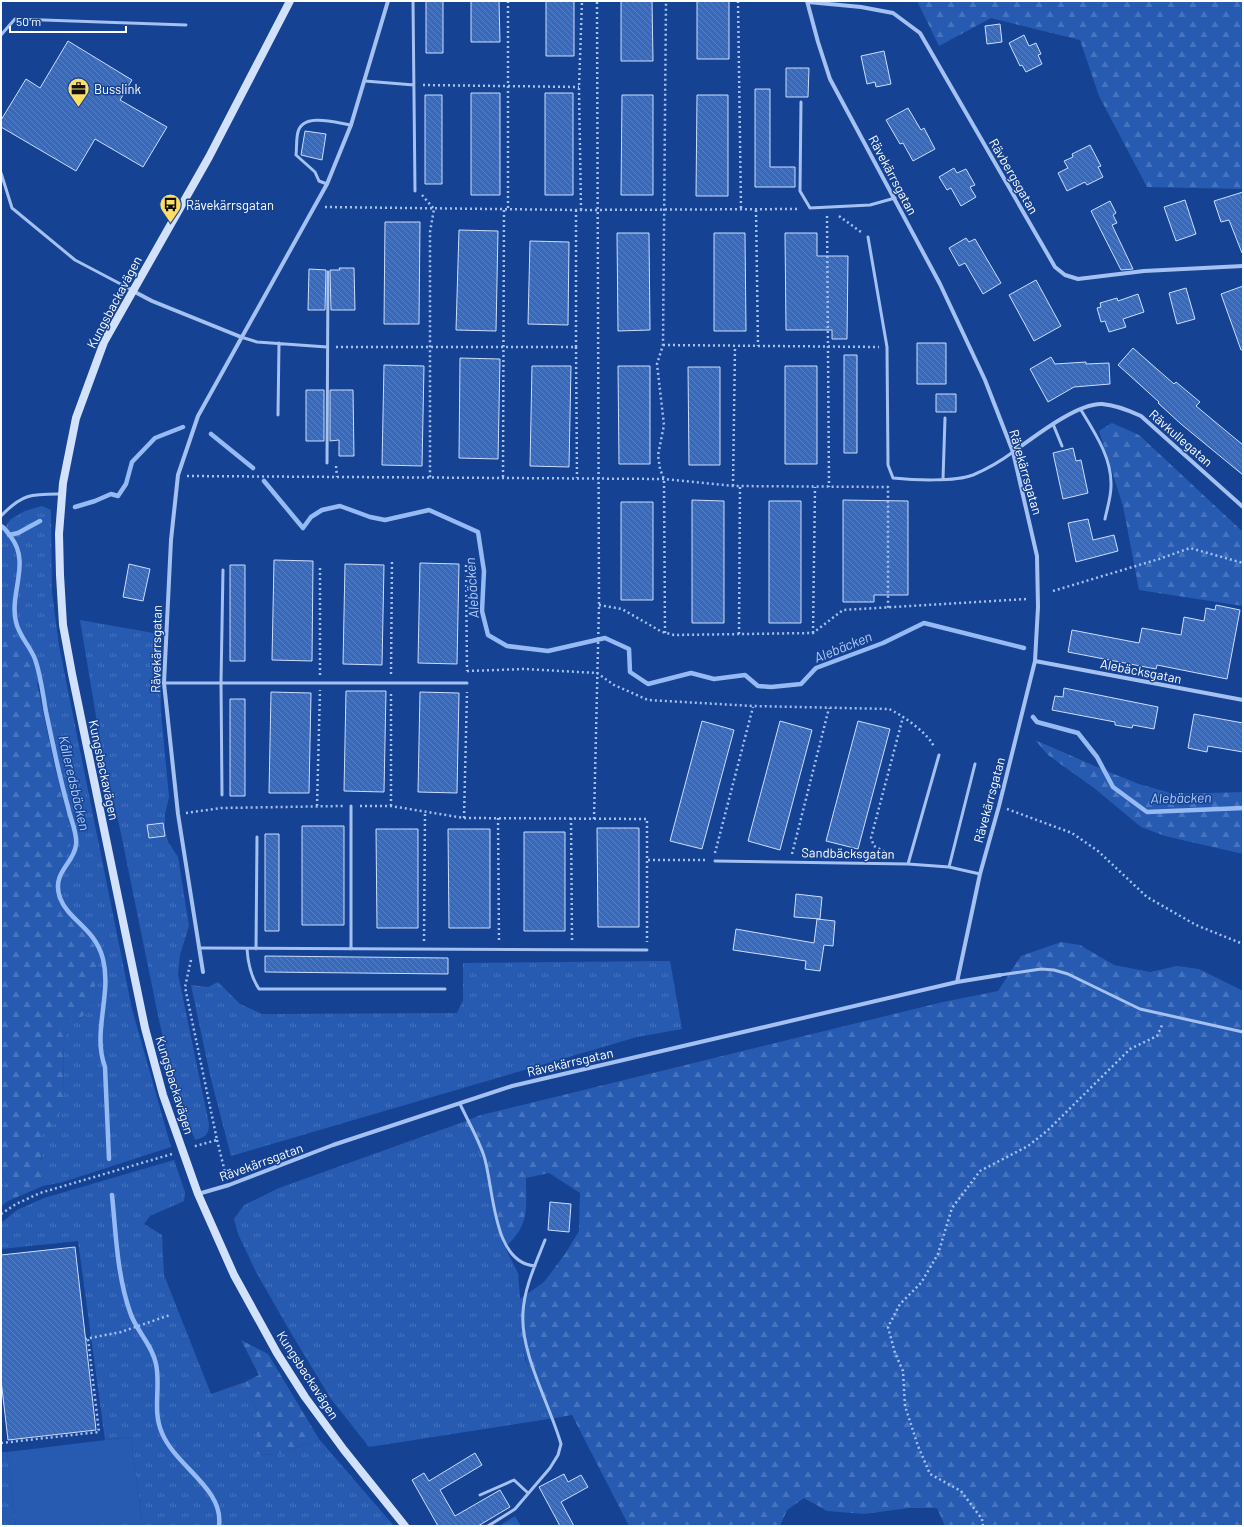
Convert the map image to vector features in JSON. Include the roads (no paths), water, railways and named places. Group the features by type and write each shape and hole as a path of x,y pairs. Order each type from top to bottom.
{"street":[{"name":"Kungsbackavägen","path":"290,1 209,157 104,342 76,418 62,494 59,534 60,575 64,625 72,674 145,1028 163,1095 198,1194 234,1275 277,1353 305,1397 344,1450 405,1526"},
{"name":"Rävekärrsgatan","path":"204,972 178,814 164,683 171,540 178,476 198,416 327,184 351,125 388,1"},
{"name":"Rävekärrsgatan","path":"807,1 830,79 940,284 982,373 1013,452 1037,556 1038,607 1035,661 999,806 980,874 957,982"},
{"name":"Rävbergsgatan","path":"807,1 861,7 893,13 920,34 1055,267 1065,276 1078,279 1144,272 1243,266"},
{"path":"133,291 152,301 241,337"},
{"name":"Rävkullegatan","path":"1013,452 1054,424 1087,406 1102,404 1120,407 1141,416 1243,507"},
{"name":"Alebäcksgatan","path":"1035,661 1243,700"},
{"name":"Rävekärrsgatan","path":"198,1194 229,1185 332,1146 512,1086 957,982 1000,975"}],"lane":[{"path":"413,1 415,191"},
{"path":"1,35 15,19 186,25"},
{"path":"365,81 414,85"},
{"path":"800,102 800,191 810,208 870,205 895,198"},
{"path":"327,184 318,181 314,172 296,154 298,131 302,124 308,121 322,121 351,125"},
{"path":"1,173 12,208 75,260 133,291"},
{"path":"868,237 887,347 888,465 893,478 943,479 971,476 1001,461 1013,452"},
{"path":"327,463 328,272"},
{"path":"241,337 257,342 328,347"},
{"path":"278,415 279,343"},
{"path":"1081,410 1101,443 1110,469 1111,487 1105,519"},
{"path":"943,479 945,418"},
{"path":"1054,424 1062,446"},
{"path":"2,515 18,500 32,494 62,494"},
{"path":"222,795 221,682 223,570"},
{"path":"164,683 467,683"},
{"path":"908,864 939,755"},
{"path":"949,867 976,764"},
{"path":"350,806 351,948"},
{"path":"256,949 257,837"},
{"name":"Sandbäcksgatan","path":"715,860 908,864 949,867 980,874"},
{"path":"199,948 647,950"},
{"path":"247,949 248,964 254,982 259,989 445,989"},
{"path":"1000,975 1041,969 1054,970 1068,974 1140,1009 1243,1032"},
{"path":"460,1104 484,1157 498,1226 504,1242 516,1258 527,1265 535,1266"},
{"path":"488,1526 515,1509 550,1468 558,1455 561,1444 527,1347 523,1313 535,1266 545,1240"},
{"path":"480,1495 514,1480 528,1493"}],"waterway":[{"name":"Alebäcken","path":"75,507 111,494 118,496 126,484 132,462 155,438 183,427"},
{"name":"Alebäcken","path":"211,434 253,468"},
{"name":"Alebäcken","path":"264,481 303,528 311,517 322,510 340,506 370,517 385,520 429,510 478,532 484,571 482,611 488,635 507,646 548,651 605,638 629,649 630,672 648,684 691,673 714,679 745,675 758,686 771,687 801,684 816,668 883,643 924,623 1024,648"},
{"name":"Alebäcken","path":"9,535 18,533 40,521"},
{"name":"Kålleredsbäcken","path":"1,526 6,530 17,547 20,568 15,600 17,627 33,654 37,665 59,772 76,836 74,852 58,881 60,898 69,913 94,940 103,959 105,986 100,1040 105,1067 109,1159"},
{"name":"Alebäcken","path":"1033,717 1037,722 1078,733 1097,757 1113,787 1147,812 1243,808"},
{"name":"Kålleredsbäcken","path":"112,1195 122,1284 130,1312 148,1344 156,1364 159,1425 169,1445 198,1478 214,1500 219,1512 219,1526"}],"place":[{"name":"Busslink","path":"78,108"},
{"name":"Rävekärrsgatan","path":"170,224"}]}
